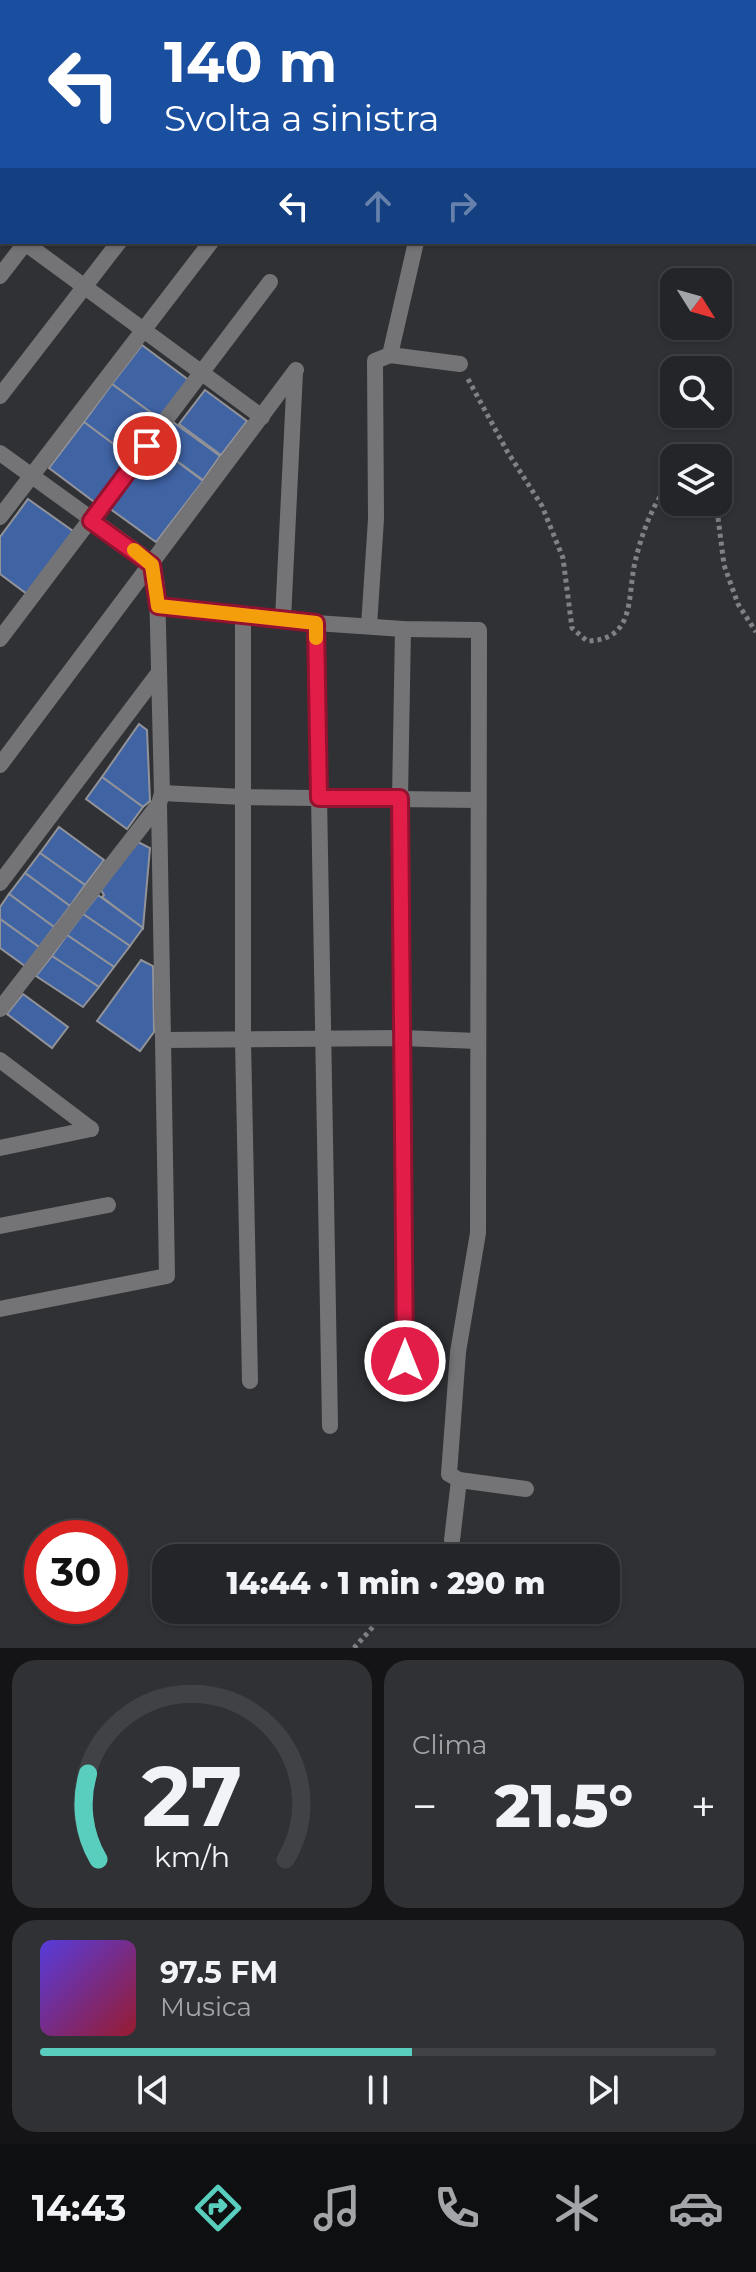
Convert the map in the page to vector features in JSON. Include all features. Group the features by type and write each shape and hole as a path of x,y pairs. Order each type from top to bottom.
{"street":[{"path":"0,276 24,244"},
{"path":"29,244 262,417"},
{"path":"0,396 117,244"},
{"path":"0,517 209,244"},
{"path":"390,355 416,244"},
{"path":"0,639 270,282"},
{"path":"369,626 376,519 375,361 390,355 460,364"},
{"path":"0,765 296,370 283,619"},
{"path":"0,453 152,565 158,606 167,1276 0,1309"},
{"path":"158,606 316,623 479,630 478,1233 458,1352 449,1474 459,1480 526,1489"},
{"path":"243,614 243,1041 250,1381"},
{"path":"316,623 330,1426"},
{"path":"403,629 400,798 405,1390"},
{"path":"0,883 157,675"},
{"path":"160,798 478,800"},
{"path":"0,1009 160,798"},
{"path":"164,1040 403,1038 477,1041"},
{"path":"0,1060 91,1129 0,1148"},
{"path":"0,1226 108,1205"},
{"path":"452,1540 459,1480"}],"path":[{"path":"460,364 507,451 542,506 563,558 572,628 587,641 605,641 619,629 631,606 635,564 649,516 660,499"},
{"path":"718,516 724,565 738,604 756,632"},
{"path":"354,1648 375,1624"}],"building":[{"path":"142,345 190,381 161,420 112,384"},
{"path":"112,384 161,420 132,458 84,422"},
{"path":"205,390 247,421 221,455 179,424"},
{"path":"84,422 132,458 97,504 49,468"},
{"path":"173,422 220,456 203,480 155,445"},
{"path":"155,445 203,481 156,542 109,508"},
{"path":"28,499 73,531 27,594 0,574 0,537"},
{"path":"139,724 147,730 150,801 143,807 102,777"},
{"path":"102,777 143,807 127,829 86,799"},
{"path":"59,827 104,860 85,885 40,853"},
{"path":"138,842 150,848 143,928 102,897 101,890"},
{"path":"40,853 85,885 70,906 25,873"},
{"path":"25,873 70,906 54,927 9,894"},
{"path":"9,894 54,927 39,947 0,919 0,907"},
{"path":"98,895 143,928 130,946 83,914"},
{"path":"83,914 130,946 114,967 67,935"},
{"path":"0,919 39,947 25,966 0,948"},
{"path":"67,935 114,967 99,987 52,956"},
{"path":"52,956 99,987 83,1007 36,976"},
{"path":"141,960 153,966 154,1032 140,1051 97,1021"},
{"path":"23,994 68,1027 52,1048 7,1014"}],"slow traffic":[{"path":"134,550 152,565 158,606 316,623 316,638"}],"route":[{"path":"147,446 91,521 152,565 158,606 316,623 319,798 400,798 405,1361"}]}
